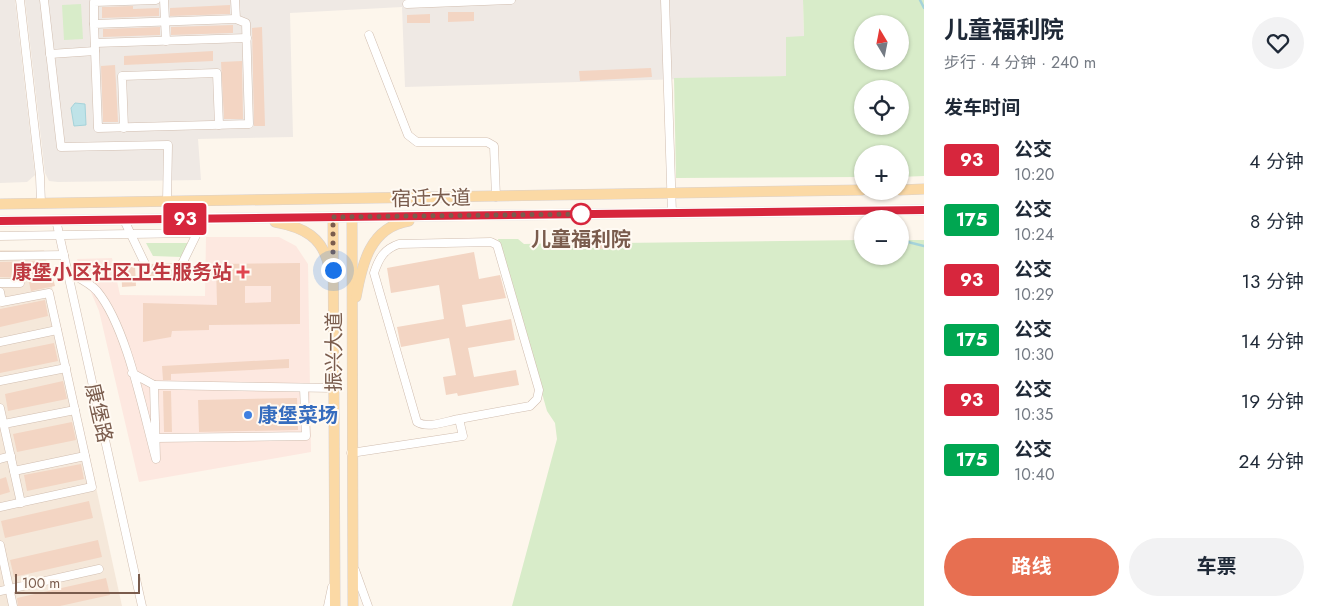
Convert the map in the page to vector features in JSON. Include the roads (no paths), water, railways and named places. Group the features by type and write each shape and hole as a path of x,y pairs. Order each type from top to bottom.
{"main road":[{"path":"909,190 924,189"},
{"name":"宿迁大道","path":"0,204 854,190"},
{"name":"宿迁大道","path":"0,221 924,210"},
{"path":"351,328 364,261 371,246 383,233 398,223 446,216"},
{"name":"振兴大道","path":"333,217 335,606"},
{"path":"236,218 277,222 299,227 318,239 327,255 334,324"},
{"name":"振兴大道","path":"352,218 351,453 353,606"}],"street":[{"path":"20,0 40,176 41,203"},
{"path":"44,0 61,147 168,145"},
{"path":"94,24 236,18 246,23 250,124 98,128 94,24 94,2 156,0"},
{"path":"164,0 166,41"},
{"path":"236,0 236,18"},
{"path":"407,4 511,0"},
{"path":"665,0 672,213"},
{"path":"369,35 408,135 417,142 487,142 491,144 496,152 496,196"},
{"path":"50,54 95,47 166,41 247,38"},
{"path":"124,128 122,76 207,73 217,73 219,125"},
{"path":"168,127 168,201"},
{"path":"180,268 204,219"},
{"name":"康堡路","path":"56,220 142,606"},
{"path":"124,220 148,270"},
{"path":"0,236 197,233"},
{"path":"491,242 497,245 539,390 537,399 530,406 459,418 427,425 417,422 374,273 380,256 390,247 399,244 491,242"},
{"path":"0,256 64,255"},
{"path":"68,272 95,289 108,308 118,328 156,459 154,385"},
{"path":"0,283 20,283"},
{"path":"0,292 2,302 49,293 92,487 0,507"},
{"path":"0,342 57,330"},
{"path":"0,381 66,368"},
{"path":"132,373 154,385 334,388"},
{"path":"156,438 306,436 304,388"},
{"path":"0,408 20,502"},
{"path":"2,422 75,410"},
{"path":"351,453 463,436 459,418"},
{"path":"0,459 10,456"},
{"path":"14,471 85,456"},
{"path":"0,546 13,606"},
{"path":"352,563 368,606"},
{"path":"328,606 335,568"},
{"path":"0,591 99,569"}],"water":[{"path":"75,103 85,104 86,125 74,126 71,108"}],"waterway":[{"path":"920,0 924,8"},
{"path":"909,242 924,246"}],"tunnel":[{"path":"148,270 180,268"}],"place":[{"name":"儿童福利院","path":"581,214"},
{"name":"康堡小区社区卫生服务站","path":"243,272"},
{"name":"康堡菜场","path":"248,415"}]}
